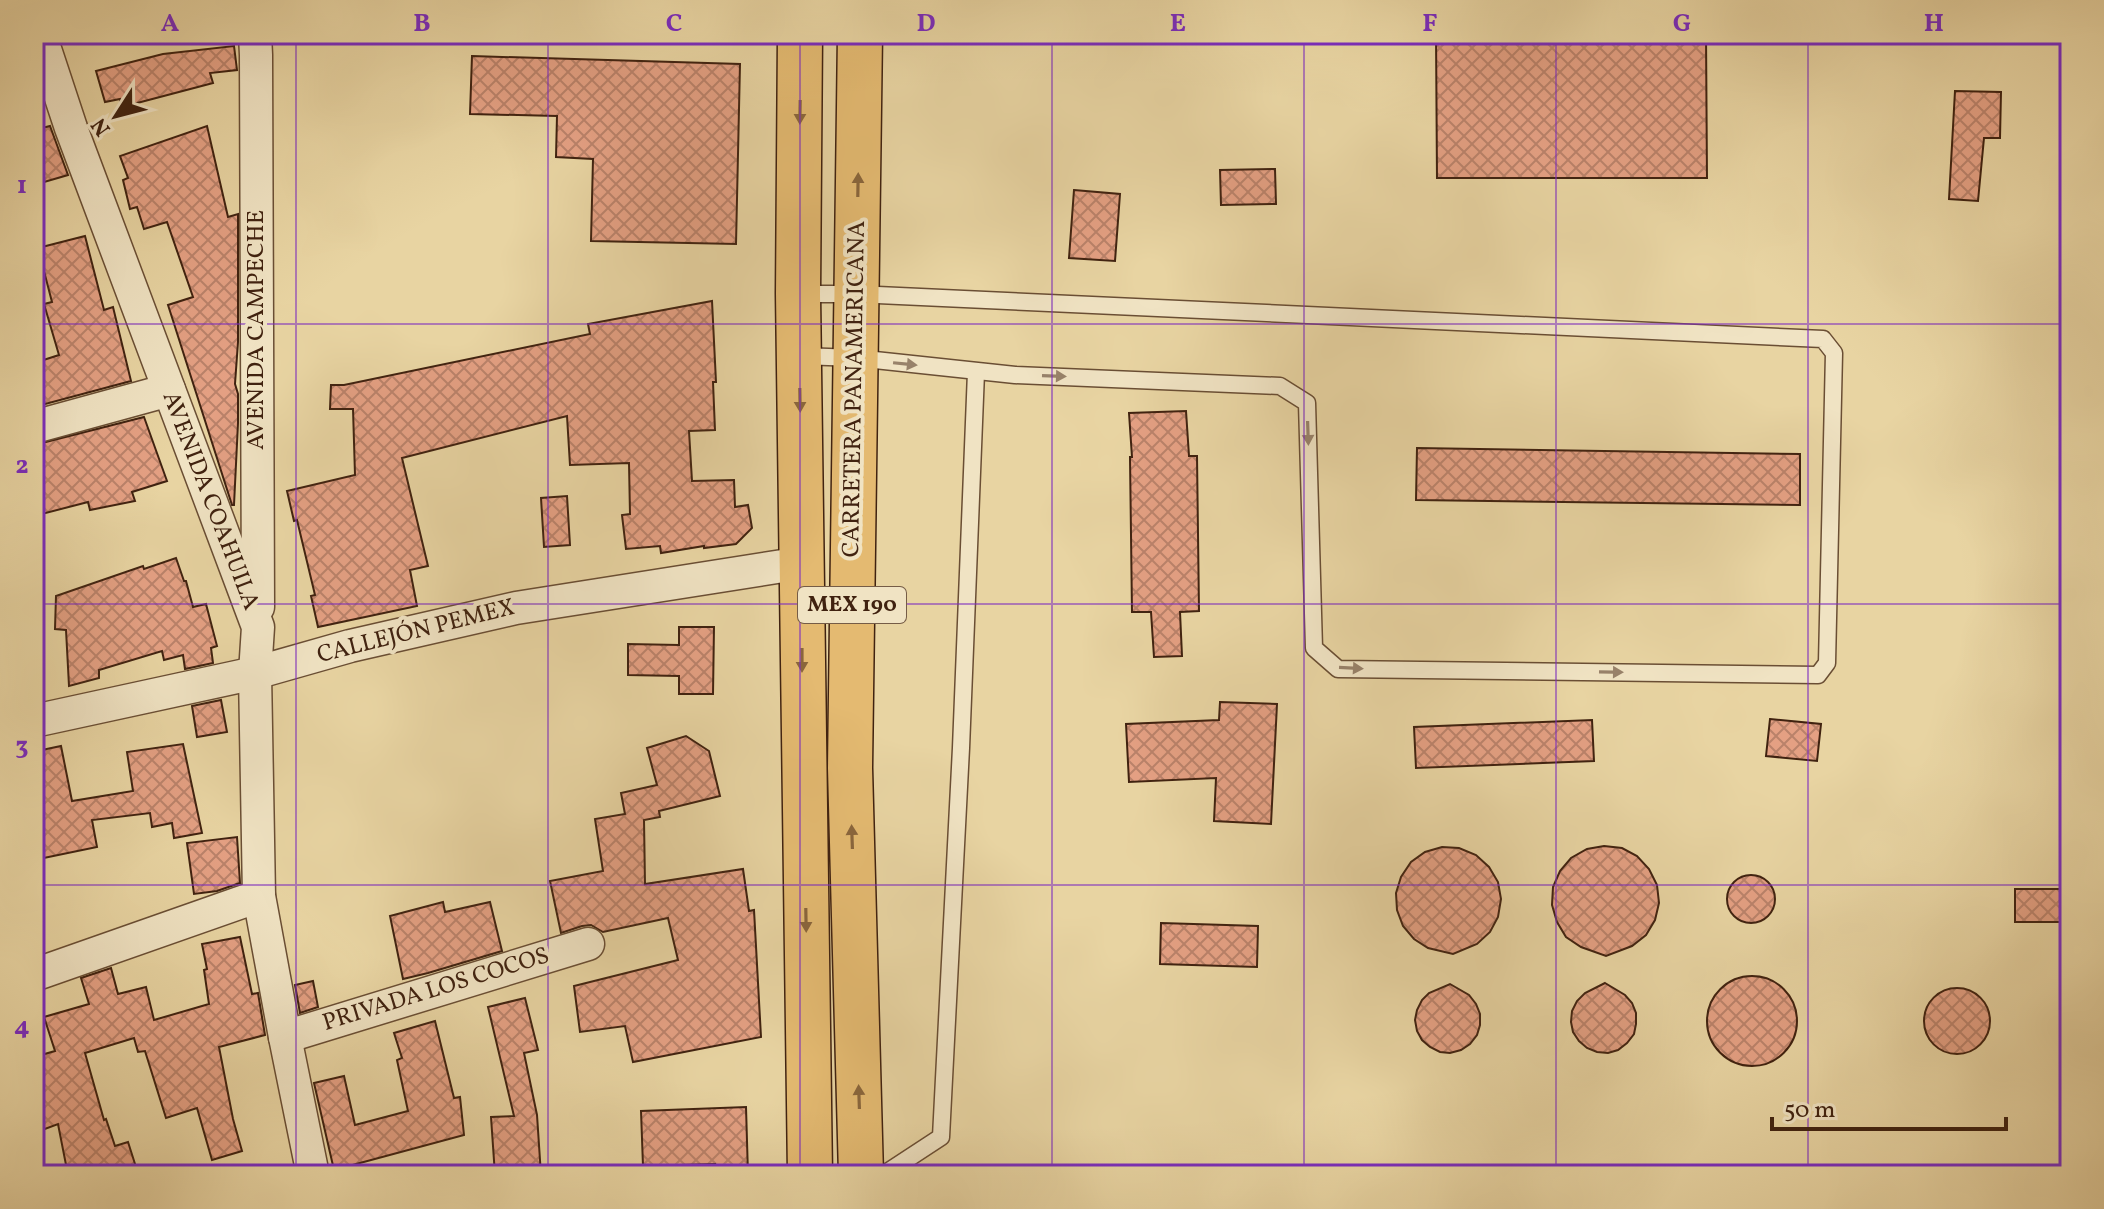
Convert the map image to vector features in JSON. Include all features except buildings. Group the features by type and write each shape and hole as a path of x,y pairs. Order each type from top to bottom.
{"main road":[{"name":"MEX 190","path":"800,34 798,294 810,1175"},
{"name":"CARRETERA PANAMERICANA","path":"860,34 850,768 861,1175"}],"street":[{"name":"AVENIDA COAHUILA","path":"40,34 71,128 258,627 255,673 259,896 313,1175"},
{"name":"AVENIDA CAMPECHE","path":"255,34 258,627"},
{"path":"34,427 169,390"},
{"name":"CALLEJÓN PEMEX","path":"34,721 255,673 350,646 516,608 802,563"},
{"path":"34,975 259,896"},
{"name":"PRIVADA LOS COCOS","path":"285,1037 588,944"}],"lane":[{"path":"798,294 856,294 1823,339 1834,353 1827,663 1818,675 1338,669 1314,648 1307,403 1280,386 976,372 856,358 800,356"},
{"path":"883,1175 941,1137 976,372"}]}
